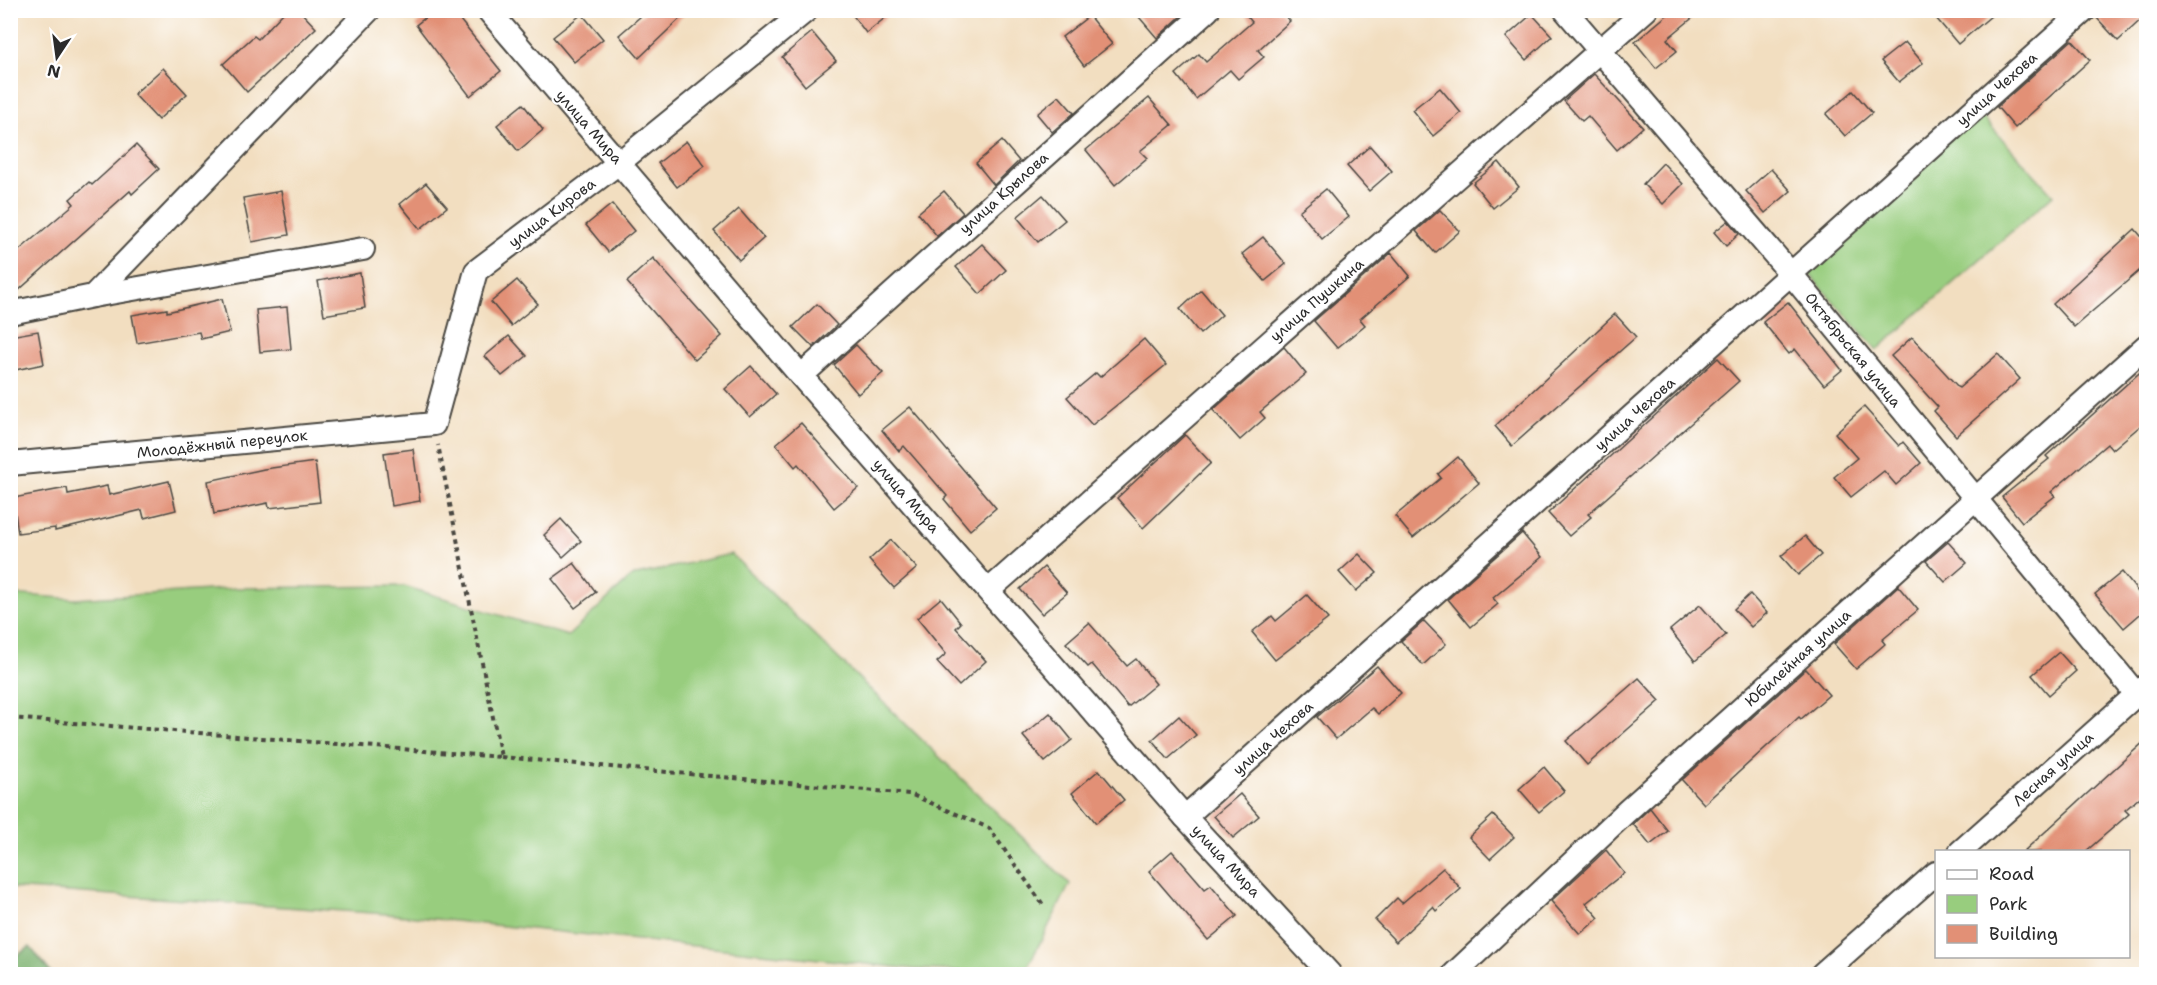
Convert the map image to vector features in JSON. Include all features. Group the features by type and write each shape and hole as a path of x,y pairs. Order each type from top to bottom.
{"street":[{"path":"93,296 369,10"},
{"name":"улица Мира","path":"488,10 801,376 1185,817 1330,975"},
{"name":"улица Кирова","path":"434,423 476,271 620,162 807,10"},
{"name":"улица Крылова","path":"801,376 1208,10"},
{"name":"Октябрьская улица","path":"1565,10 1791,274 1976,499 2142,690"},
{"name":"улица Пушкина","path":"989,590 1646,10"},
{"name":"улица Чехова","path":"1185,817 2085,10"},
{"path":"10,313 93,296 363,249"},
{"name":"Юбилейная улица","path":"1454,975 1626,812 2146,346"},
{"name":"Молодёжный переулок","path":"10,465 434,423"},
{"name":"Лесная улица","path":"1962,850 2142,690"},
{"path":"1822,975 1935,874"}],"path":[{"path":"434,423 501,757"},
{"path":"10,718 501,757 910,794 989,828 1044,906"}],"green space":[{"path":"1977,111 2053,195 1877,350 1802,266"},
{"path":"731,554 1070,884 1024,974 914,969 387,914 11,888 11,594 75,599 238,588 404,586 568,636 632,576"},
{"path":"30,947 52,974 11,974 11,959"}],"building":[{"path":"286,10 299,10 316,28 247,92 223,64 254,36 258,39"},
{"path":"435,10 452,10 501,71 470,96 416,25"},
{"path":"648,10 689,10 639,58 619,35"},
{"path":"849,10 895,10 866,33"},
{"path":"1133,10 1176,10 1181,16 1157,38"},
{"path":"1242,10 1280,10 1290,21 1258,50 1264,57 1238,79 1230,70 1196,99 1176,74 1199,54 1206,62 1252,22"},
{"path":"1673,10 1702,10 1667,39 1677,51 1656,68 1635,42"},
{"path":"1946,10 1998,10 1958,44 1936,18"},
{"path":"2098,10 2146,10 2146,15 2118,41 2096,17"},
{"path":"582,14 603,39 574,62 553,37"},
{"path":"1532,14 1552,36 1526,60 1506,37"},
{"path":"1089,16 1112,44 1084,66 1062,37"},
{"path":"812,32 836,61 805,86 782,57"},
{"path":"2072,40 2090,60 2015,128 1997,107"},
{"path":"1905,42 1923,63 1899,82 1881,61"},
{"path":"163,68 187,94 158,120 134,94"},
{"path":"1594,74 1643,127 1617,150 1588,116 1582,121 1564,101"},
{"path":"1440,88 1461,113 1433,136 1412,110"},
{"path":"1853,91 1872,113 1845,136 1826,114"},
{"path":"1059,96 1074,113 1052,132 1037,114"},
{"path":"1149,98 1172,125 1140,151 1147,158 1115,185 1086,150"},
{"path":"523,104 543,130 518,151 497,125"},
{"path":"686,141 705,166 677,187 658,163"},
{"path":"1002,141 1019,161 994,185 976,163"},
{"path":"136,145 159,169 132,194 130,191 10,298 10,258 74,204 70,199 89,182 92,185"},
{"path":"1370,146 1392,171 1369,191 1347,166"},
{"path":"1499,162 1519,187 1493,208 1473,183"},
{"path":"1663,163 1683,184 1663,204 1643,184"},
{"path":"1771,169 1791,191 1765,213 1746,191"},
{"path":"426,183 447,207 420,229 400,204"},
{"path":"1326,189 1349,217 1322,239 1299,211"},
{"path":"281,191 289,235 252,242 243,198"},
{"path":"944,191 963,213 937,236 918,213"},
{"path":"1043,195 1065,220 1038,242 1017,217"},
{"path":"612,204 634,231 608,252 586,225"},
{"path":"739,209 764,238 739,260 714,231"},
{"path":"1440,210 1460,231 1435,253 1416,231"},
{"path":"1728,221 1739,234 1726,246 1714,232"},
{"path":"2135,229 2146,242 2146,265 2074,327 2053,304"},
{"path":"1263,237 1286,264 1265,281 1242,254"},
{"path":"982,244 1006,270 980,294 956,267"},
{"path":"1391,253 1410,276 1360,319 1365,325 1337,348 1314,321"},
{"path":"653,258 722,336 695,360 627,282"},
{"path":"360,273 365,308 324,315 318,281"},
{"path":"517,280 538,304 511,326 491,302"},
{"path":"1201,290 1222,315 1200,334 1180,309"},
{"path":"222,299 230,332 201,339 199,332 137,343 132,315 167,309 167,312"},
{"path":"1788,302 1842,370 1824,385 1795,349 1789,354 1763,322"},
{"path":"817,304 837,325 813,347 793,327"},
{"path":"287,307 291,349 260,352 256,310"},
{"path":"1615,314 1636,337 1512,446 1495,426"},
{"path":"38,331 44,364 15,370 10,336"},
{"path":"509,336 527,356 502,376 485,356"},
{"path":"1912,337 1959,388 1998,354 2020,379 1956,436 1934,411 1938,407 1891,356"},
{"path":"1144,339 1166,365 1092,425 1067,397 1096,373 1100,377"},
{"path":"856,345 883,373 858,394 834,365"},
{"path":"1284,347 1306,374 1260,412 1265,418 1240,440 1213,410"},
{"path":"1718,358 1739,381 1588,514 1591,517 1569,536 1548,513"},
{"path":"751,366 776,394 750,417 725,389"},
{"path":"2146,367 2146,421 2112,450 2107,444 2051,492 2055,496 2022,522 2002,497 2049,459 2046,456"},
{"path":"910,407 996,508 970,530 944,499 947,496 904,446 899,451 882,430"},
{"path":"1864,407 1899,446 1903,442 1921,463 1896,485 1884,471 1851,497 1834,477 1857,458 1835,433"},
{"path":"801,423 858,488 834,508 798,464 795,467 776,444"},
{"path":"1185,435 1211,463 1143,528 1117,498"},
{"path":"413,449 420,501 392,506 384,453"},
{"path":"1458,457 1479,483 1413,538 1395,516 1441,478 1438,474"},
{"path":"315,462 320,502 269,508 268,503 214,514 208,481 264,469"},
{"path":"169,481 176,510 144,518 142,510 55,531 55,528 18,533 13,498 67,488 68,494 107,486 109,495"},
{"path":"561,519 581,541 563,557 544,535"},
{"path":"1522,533 1542,557 1493,598 1498,604 1471,627 1448,599"},
{"path":"1805,536 1821,555 1798,575 1781,556"},
{"path":"891,540 917,568 894,588 869,560"},
{"path":"1948,542 1967,563 1945,582 1926,561"},
{"path":"1359,554 1377,573 1356,591 1339,572"},
{"path":"574,563 596,592 575,608 552,579"},
{"path":"1044,567 1067,593 1042,614 1020,589"},
{"path":"2122,572 2146,602 2146,609 2124,628 2095,594"},
{"path":"1898,586 1918,610 1882,640 1885,644 1856,669 1834,644"},
{"path":"1750,594 1767,613 1751,627 1734,609"},
{"path":"1307,595 1328,619 1275,660 1252,632 1272,616 1276,621"},
{"path":"941,598 961,623 956,628 986,661 959,686 937,662 946,654 917,618"},
{"path":"1700,605 1726,635 1695,661 1670,630"},
{"path":"1424,621 1446,644 1423,665 1401,641"},
{"path":"1089,623 1127,666 1136,659 1156,684 1128,707 1092,664 1088,667 1066,643"},
{"path":"2059,652 2076,671 2049,695 2032,675"},
{"path":"1377,666 1401,693 1378,714 1372,708 1336,739 1317,717"},
{"path":"1806,669 1829,695 1801,719 1799,717 1704,804 1682,780"},
{"path":"1639,678 1660,701 1587,765 1566,741"},
{"path":"1050,713 1072,740 1045,762 1023,736"},
{"path":"1179,716 1196,735 1168,759 1152,740"},
{"path":"2146,740 2146,792 2125,810 2129,814 2087,850 2025,850"},
{"path":"1544,767 1564,791 1539,812 1519,789"},
{"path":"1099,770 1124,800 1096,823 1072,793"},
{"path":"1240,794 1259,816 1233,838 1214,816"},
{"path":"1650,808 1668,831 1650,845 1633,824"},
{"path":"1493,815 1514,837 1490,859 1469,837"},
{"path":"1606,850 1624,873 1586,903 1599,918 1580,934 1551,901"},
{"path":"1172,851 1205,889 1211,885 1237,916 1208,940 1149,871"},
{"path":"1443,868 1461,889 1436,911 1433,907 1396,942 1375,920 1397,898 1402,903"}]}
